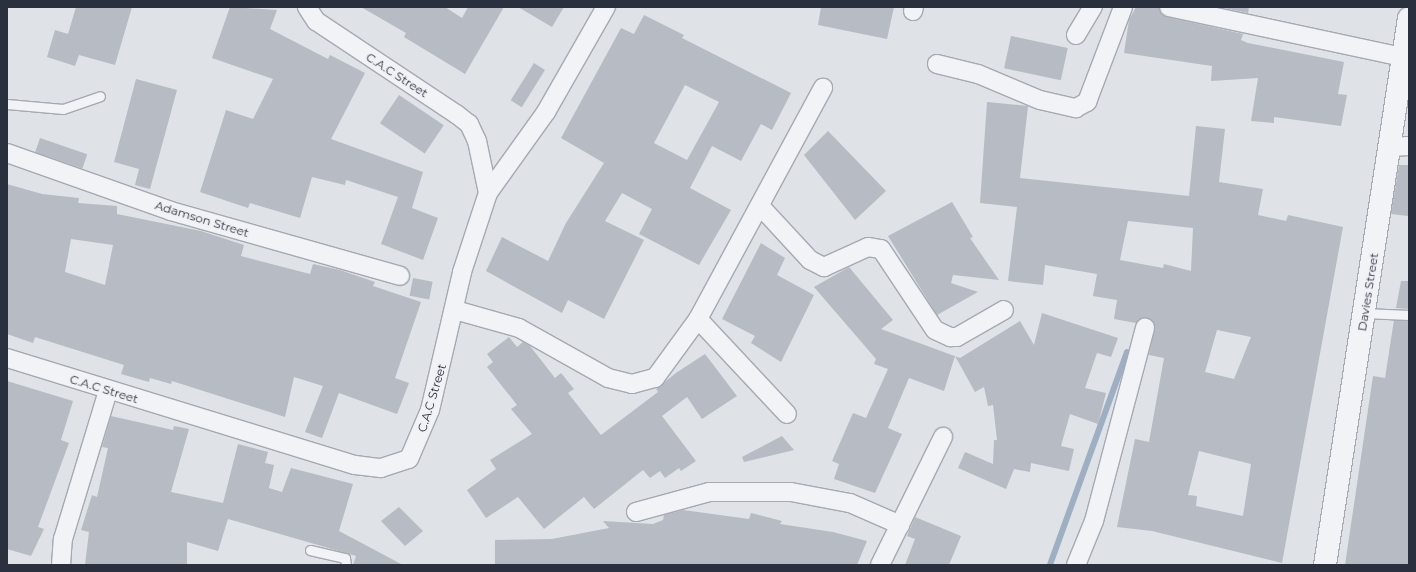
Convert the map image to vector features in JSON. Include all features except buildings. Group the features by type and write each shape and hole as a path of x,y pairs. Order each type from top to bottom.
{"street":[{"name":"C.A.C Street","path":"7,358 108,391 354,465 381,468 397,466 409,459 416,449 442,366 472,235 488,193 477,141 469,124 316,22 307,7"},
{"path":"488,193 535,129 606,7"},
{"path":"1076,35 1093,7"},
{"path":"937,64 978,74 1040,100 1076,108 1087,102 1123,7"},
{"path":"1169,7 1402,57"},
{"name":"Davies Street","path":"1325,565 1364,313 1399,146 1402,57 1409,18"},
{"path":"455,310 519,328 608,378 632,384 655,378 698,320 761,207 822,88"},
{"name":"Adamson Street","path":"7,153 171,211 400,276"},
{"path":"761,207 810,260 824,267 868,247 881,249 935,330 950,337 957,337 1004,310"},
{"path":"698,320 787,414"},
{"path":"1076,565 1094,521 1145,328"},
{"path":"61,565 63,539 108,391"},
{"path":"880,565 943,437"},
{"path":"636,512 709,492 791,492 850,504 900,525"}],"lane":[{"path":"7,104 63,109 100,96"},
{"path":"1364,313 1409,315"},
{"path":"310,550 345,558 346,565"}],"waterway":[{"path":"1050,565 1127,352"}]}
